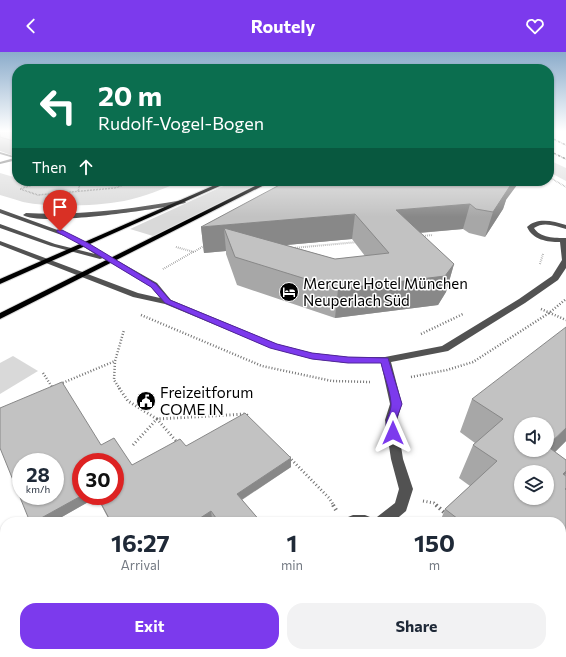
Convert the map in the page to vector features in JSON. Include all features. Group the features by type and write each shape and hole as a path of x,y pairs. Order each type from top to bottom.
{"main road":[{"path":"0,282 217,186"},
{"path":"0,316 259,186"}],"street":[{"path":"9,214 40,217 80,216 130,211 183,202"},
{"path":"0,211 60,231 86,244 154,285 168,302"},
{"path":"0,243 136,295 168,302 274,346 296,353 348,360 385,360 445,348 522,301 555,278 566,260 565,240 549,239 536,235 530,227 541,223 566,227"},
{"path":"0,226 53,245 112,260"},
{"path":"385,360 396,404 391,420 397,459 406,490 401,507 388,517"}],"path":[{"path":"554,180 566,187"},
{"path":"29,186 20,189 38,195 115,188 121,186"},
{"path":"78,191 80,186"},
{"path":"418,237 433,235"},
{"path":"286,249 361,242"},
{"path":"157,272 207,244"},
{"path":"172,246 194,252"},
{"path":"539,269 544,251"},
{"path":"522,301 566,320"},
{"path":"420,334 468,312"},
{"path":"124,330 115,361 114,380 128,401 157,419 176,441"},
{"path":"43,373 51,387 115,361"},
{"path":"132,445 157,419 246,414 251,420"},
{"path":"284,453 329,498 339,516"},
{"path":"404,497 434,503 448,517"}],"shaded area":[{"path":"554,162 566,168 566,181 554,175"},
{"path":"0,173 12,177 12,186 170,186 124,201 87,205 60,206 35,204 0,195"},
{"path":"223,186 253,186 153,236 130,229"},
{"path":"13,356 38,371 0,394 0,363"}],"building":[{"path":"278,186 510,186 493,212 476,209 470,204 396,210 454,264 445,276 338,289 235,257 224,228 335,259 389,253 355,214 201,227"},
{"path":"566,327 566,428 554,439 554,417 514,417 514,457 554,457 554,451 566,460 566,471 563,474 566,476 566,517 455,517 445,509 497,461 473,445 503,419 472,399"},
{"path":"62,382 101,445 114,438 124,453 72,453 72,501 43,517 28,517 23,505 64,505 64,453 12,453 12,478 0,448 0,408"},
{"path":"245,413 291,458 237,494 257,517 215,517 211,511 202,517 108,517 102,505 124,505 124,453 132,465 180,439 186,446"}],"place":[{"name":"Mercure Hotel München Neuperlach Süd","path":"289,292"},
{"name":"Freizeitforum COME IN","path":"146,401"}],"route":[{"path":"60,231 86,244 154,285 168,302 274,346 312,356 348,360 385,360 396,404 391,420 393,433"}]}
